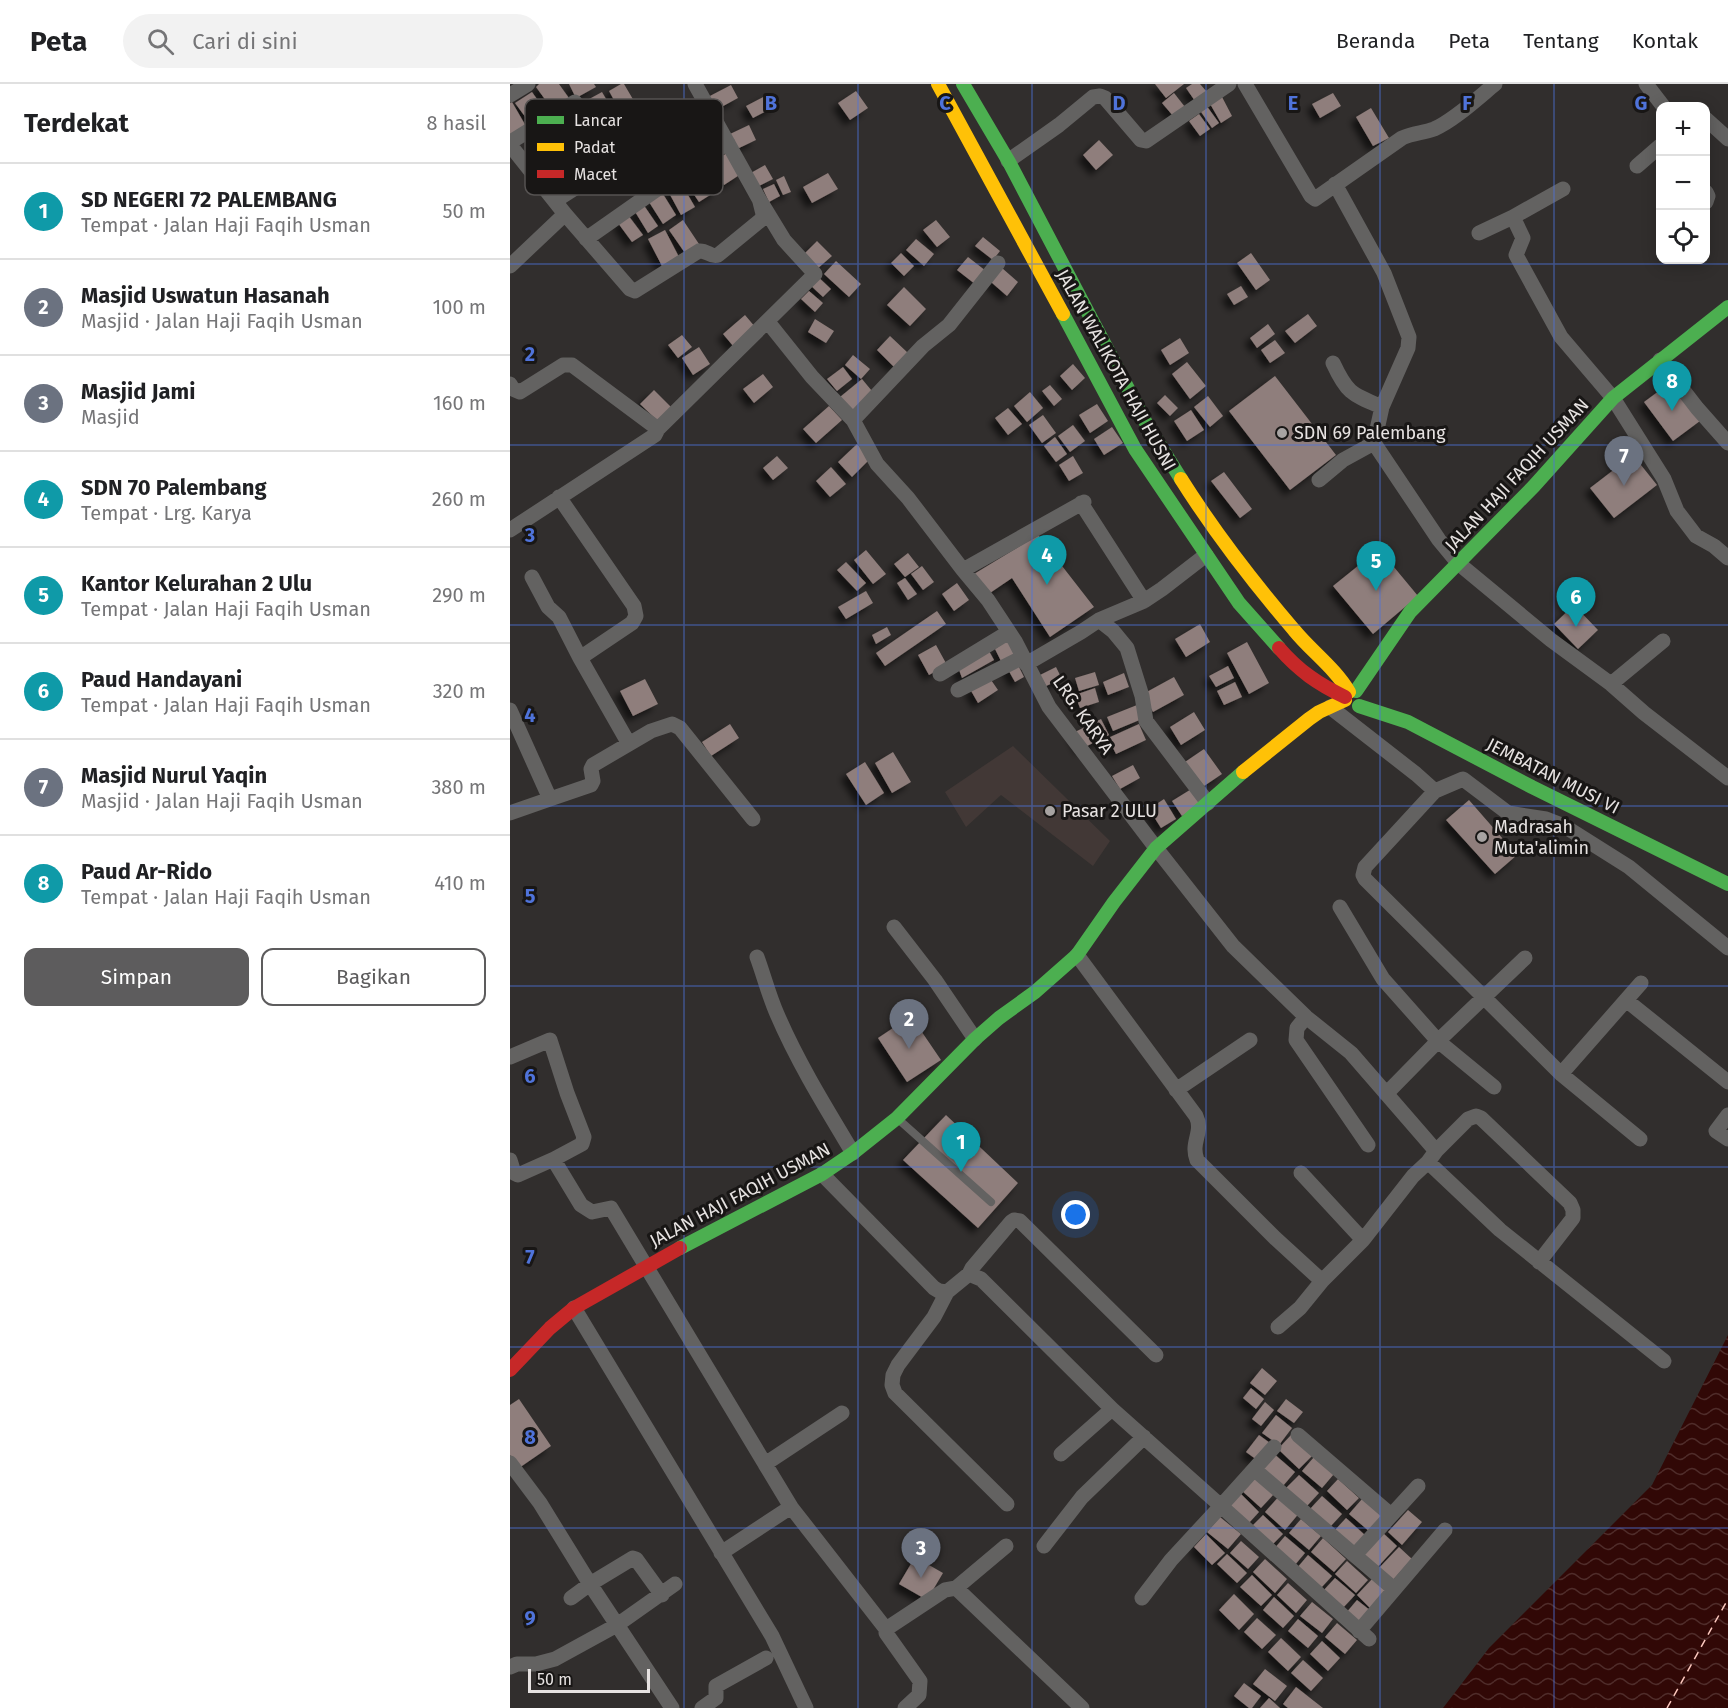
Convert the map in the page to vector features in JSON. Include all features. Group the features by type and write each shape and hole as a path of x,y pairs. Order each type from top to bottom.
{"street":[{"path":"510,95 528,84"},
{"path":"695,84 704,99"},
{"name":"JALAN WALIKOTA HAJI HUSNI","path":"939,84 1135,449 1206,555 1239,603 1290,661 1316,683 1349,695"},
{"path":"1008,161 1097,96 1105,98 1141,140 1146,141 1229,84"},
{"path":"1245,84 1313,198 1317,199 1402,138 1415,132 1434,129 1464,110 1494,84"},
{"path":"1646,84 1660,102"},
{"path":"950,103 970,86"},
{"name":"JALAN WALIKOTA HAJI HUSNI","path":"970,86 1146,423 1193,498 1244,571 1307,646 1342,680 1349,695"},
{"path":"1710,123 1728,139"},
{"path":"525,133 512,141 510,145 525,164"},
{"path":"510,530 655,435 658,429 815,274 784,240 723,133"},
{"path":"723,145 728,142"},
{"path":"1637,166 1656,150"},
{"path":"1335,184 1384,273 1409,337 1408,348 1382,406 1374,443 1439,540 1458,563 1551,640 1611,684 1644,713 1728,778"},
{"path":"1479,233 1513,218 1563,189"},
{"path":"550,195 630,289 635,291 699,251 703,250 713,256 718,255 762,219 759,199"},
{"path":"555,201 564,195"},
{"path":"586,239 649,195"},
{"path":"510,266 564,214"},
{"path":"1513,218 1523,238 1516,255 1560,338 1613,398 1664,479 1677,510 1696,536 1714,546 1728,558"},
{"path":"853,420 923,346 949,325 998,263"},
{"name":"JALAN HAJI FAQIH USMAN","path":"510,1370 550,1328 572,1310 645,1267 822,1174 853,1154 897,1118 975,1039 1035,992 1077,955 1156,848 1246,769 1319,712 1349,695 1410,612 1541,478 1613,398 1728,307"},
{"name":"LRG. KARYA","path":"768,322 812,377 853,420 877,464 908,498 988,600 1025,660 1049,706 1233,946 1306,1017 1352,1053 1432,1156 1500,1230 1664,1361"},
{"path":"1660,360 1728,443"},
{"path":"1333,363 1349,391 1355,396 1382,406"},
{"path":"510,384 513,389 520,392 563,365 572,365 658,429"},
{"path":"1318,480 1343,460 1374,443"},
{"path":"559,497 622,587 636,612 632,623 580,658"},
{"path":"963,570 1082,502 1144,601"},
{"path":"958,690 1082,632 1099,620 1144,601 1206,555"},
{"path":"532,577 548,607 559,617 629,744"},
{"path":"1099,620 1113,631 1126,648 1142,696 1146,721 1208,803"},
{"path":"940,674 1009,633"},
{"path":"1611,684 1663,640"},
{"name":"JEMBATAN MUSI VI","path":"1349,695 1362,698 1359,706 1408,722 1532,787 1728,884"},
{"path":"1330,707 1435,791"},
{"path":"510,710 550,799"},
{"path":"510,813 591,785 593,765 651,731 677,725 753,819"},
{"path":"1640,1138 1561,1074 1482,998 1365,879 1363,875 1365,867 1435,791 1463,779 1508,813 1546,819 1564,826 1629,867 1728,948"},
{"path":"1340,907 1383,979 1438,1041 1494,1088"},
{"path":"894,927 935,980 975,1039"},
{"path":"1077,955 1199,1122 1193,1148 1197,1160 1322,1281"},
{"path":"757,957 785,1031 810,1081 853,1154"},
{"path":"1386,1094 1525,958"},
{"path":"1561,1074 1641,983"},
{"path":"1626,1000 1728,1082"},
{"path":"1306,1017 1297,1028 1296,1040 1368,1145"},
{"path":"510,1057 550,1040 584,1137 582,1144 518,1175 514,1173 510,1161"},
{"path":"1176,1090 1250,1040"},
{"path":"1728,1115 1716,1131 1728,1138"},
{"path":"1278,1327 1300,1308 1322,1281 1363,1240 1413,1176 1468,1119 1476,1116 1481,1118 1565,1197 1573,1210 1573,1218 1539,1262"},
{"path":"554,1159 580,1205 592,1212 611,1208 791,1507 886,1629 886,1633 920,1681 919,1695 905,1708"},
{"path":"1301,1173 1363,1240"},
{"path":"822,1174 934,1288 947,1292"},
{"path":"1007,1504 895,1393 892,1385 893,1375 898,1365 934,1317 947,1292 969,1274 1011,1222 1020,1221 1156,1355"},
{"path":"969,1274 981,1279 1112,1409 1364,1635 1394,1589 1445,1530"},
{"path":"572,1310 772,1635 806,1708"},
{"path":"1061,1454 1112,1409"},
{"path":"765,1464 842,1413"},
{"path":"1298,1435 1391,1515"},
{"path":"1044,1545 1082,1497 1144,1437"},
{"path":"1142,1598 1171,1560 1274,1447"},
{"path":"510,1463 540,1503 590,1584 672,1708"},
{"path":"1255,1470 1394,1589"},
{"path":"1355,1555 1418,1486"},
{"path":"721,1553 791,1507"},
{"path":"886,1629 945,1590 956,1587 1006,1546"},
{"path":"571,1598 633,1558 636,1558 662,1595"},
{"path":"510,1667 555,1659 617,1625 675,1584"},
{"path":"956,1587 1082,1708"},
{"path":"702,1708 716,1698 716,1686 766,1658"}],"lane":[{"path":"897,1118 991,1202"}],"shaded area":[{"name":"Pasar 2 ULU","path":"1013,746 1110,841 1093,866 1001,795 966,827 945,792"}],"water":[{"path":"1728,1335 1728,1708 1443,1708 1489,1648 1652,1485"}],"building":[{"path":"539,84 559,84 570,99 545,99 536,87"},
{"path":"569,84 594,84 596,87 576,98"},
{"path":"624,84 633,99 613,99 609,91"},
{"path":"1155,84 1184,84 1166,98"},
{"path":"1192,84 1200,84 1207,92 1195,101 1186,88"},
{"path":"731,85 738,98 723,106 723,99 706,98"},
{"path":"856,91 868,108 850,120 838,103"},
{"path":"532,92 537,99 525,99 525,117 515,103"},
{"path":"602,92 606,99 589,99"},
{"path":"1174,93 1185,107 1174,117 1162,103"},
{"path":"1333,93 1341,106 1320,118 1312,104"},
{"path":"769,94 776,106 753,118 746,106"},
{"path":"1221,95 1232,116 1221,123 1209,102"},
{"path":"512,102 525,125 525,129 510,138 510,103"},
{"path":"1206,105 1219,123 1212,128 1199,109"},
{"path":"1371,108 1389,138 1373,146 1356,117"},
{"path":"1199,114 1210,129 1200,136 1189,121"},
{"path":"749,125 756,140 737,149 730,134"},
{"path":"1099,140 1113,155 1096,170 1083,155"},
{"path":"727,153 741,174 724,185 723,183 723,156"},
{"path":"765,165 773,179 757,187 749,174"},
{"path":"828,173 838,189 812,203 803,187"},
{"path":"784,176 791,192 783,195 776,180"},
{"path":"774,184 780,196 769,202 763,189"},
{"path":"664,195 676,215 663,224 649,202"},
{"path":"670,195 688,195 695,207 681,215"},
{"path":"694,195 710,195 699,202"},
{"path":"643,204 658,226 648,233 634,210"},
{"path":"628,215 643,235 632,242 618,223"},
{"path":"683,220 699,244 685,253 669,230"},
{"path":"936,220 950,237 937,247 923,230"},
{"path":"665,230 679,257 662,266 648,239"},
{"path":"983,237 1000,251 993,260 975,246"},
{"path":"916,239 934,254 924,266 906,250"},
{"path":"817,241 832,256 817,269 803,255"},
{"path":"901,253 914,266 904,276 891,263"},
{"path":"1251,253 1270,280 1256,290 1237,263"},
{"path":"968,257 986,271 975,284 957,270"},
{"path":"836,261 861,284 849,297 824,274"},
{"path":"1002,268 1018,282 1007,296 991,282"},
{"path":"816,275 831,289 823,297 808,283"},
{"path":"1241,286 1248,297 1234,305 1227,294"},
{"path":"904,287 926,309 910,326 887,305"},
{"path":"809,291 823,303 815,312 801,299"},
{"path":"1308,314 1317,326 1295,343 1285,331"},
{"path":"745,315 756,328 734,347 723,334"},
{"path":"815,319 834,331 826,343 808,332"},
{"path":"1268,324 1275,334 1257,348 1250,338"},
{"path":"682,335 692,347 678,358 668,345"},
{"path":"890,336 908,353 894,367 877,350"},
{"path":"1180,338 1189,353 1170,365 1161,350"},
{"path":"1275,340 1285,353 1270,363 1261,350"},
{"path":"699,347 710,364 693,375 682,358"},
{"path":"853,355 870,369 861,379 845,365"},
{"path":"1187,362 1206,386 1190,399 1172,374"},
{"path":"1073,364 1085,378 1072,390 1060,376"},
{"path":"843,367 852,379 837,391 827,379"},
{"path":"763,374 773,387 754,403 743,389"},
{"name":"SDN 69 Palembang","path":"1275,376 1336,455 1290,490 1229,411"},
{"path":"862,379 872,391 854,419 840,397"},
{"path":"1671,382 1700,421 1673,441 1644,402"},
{"path":"1050,385 1062,399 1054,406 1042,391"},
{"path":"654,390 674,410 661,424 640,404"},
{"path":"1030,392 1043,408 1027,422 1014,406"},
{"path":"1165,395 1178,408 1170,416 1157,403"},
{"path":"1208,396 1223,416 1210,427 1194,407"},
{"path":"1097,404 1108,421 1090,433 1079,415"},
{"path":"829,406 842,420 816,443 803,429"},
{"path":"1008,408 1022,424 1008,435 995,418"},
{"path":"1191,410 1204,430 1187,441 1174,421"},
{"path":"1043,415 1056,433 1042,443 1029,425"},
{"path":"1073,425 1085,441 1070,452 1058,436"},
{"path":"1112,427 1123,443 1104,455 1094,439"},
{"path":"1055,437 1067,454 1056,462 1044,446"},
{"path":"857,444 871,458 852,477 838,462"},
{"path":"1633,455 1657,485 1614,518 1590,488"},
{"path":"777,456 788,468 773,480 763,468"},
{"path":"1073,456 1083,473 1069,481 1059,465"},
{"path":"831,467 846,484 830,497 816,481"},
{"path":"1224,472 1252,509 1240,518 1211,481"},
{"path":"1038,535 1094,607 1050,637 1012,578 990,593 974,574"},
{"path":"1379,549 1418,596 1373,634 1333,586"},
{"path":"866,550 886,574 873,584 854,560"},
{"path":"908,553 919,567 905,577 894,564"},
{"path":"846,562 866,583 857,591 837,570"},
{"path":"922,566 934,582 923,590 911,574"},
{"path":"905,578 917,594 908,600 897,583"},
{"path":"957,583 969,600 954,611 942,594"},
{"path":"866,591 873,603 846,619 838,607"},
{"path":"1574,605 1598,630 1578,649 1554,624"},
{"path":"937,611 946,624 885,666 876,653"},
{"path":"1200,624 1210,642 1186,657 1175,639"},
{"path":"887,627 891,635 876,644 872,635"},
{"path":"1008,640 1016,654 1001,661 995,649"},
{"path":"1247,642 1269,683 1249,694 1227,653"},
{"path":"936,645 947,665 929,675 918,655"},
{"path":"989,651 994,660 962,678 958,667"},
{"path":"1016,661 1024,677 1015,682 1006,666"},
{"path":"1228,666 1234,678 1216,687 1209,676"},
{"path":"1056,667 1062,679 1046,686 1040,675"},
{"path":"1095,672 1099,685 1079,691 1075,678"},
{"path":"1124,673 1129,687 1108,695 1103,682"},
{"path":"989,677 998,690 978,703 970,689"},
{"path":"1174,677 1184,695 1153,712 1143,694"},
{"path":"645,679 658,704 633,716 620,691"},
{"path":"1235,682 1242,697 1224,705 1217,691"},
{"path":"1095,688 1099,702 1080,708 1075,695"},
{"path":"1137,705 1142,719 1113,731 1107,717"},
{"path":"1194,712 1205,730 1181,745 1170,727"},
{"path":"1101,719 1109,735 1081,749 1073,733"},
{"path":"730,724 739,738 711,756 702,742"},
{"path":"1139,724 1146,740 1116,754 1108,738"},
{"path":"1204,749 1222,774 1204,786 1185,762"},
{"path":"893,752 911,782 892,793 875,763"},
{"path":"865,762 884,793 866,805 846,774"},
{"path":"1133,765 1140,778 1120,789 1112,776"},
{"path":"1193,788 1203,803 1182,816 1172,801"},
{"path":"1164,799 1176,819 1161,828 1149,809"},
{"name":"Madrasah Muta'alimin","path":"1469,800 1517,855 1495,874 1446,820"},
{"path":"911,1016 941,1060 907,1082 878,1038"},
{"path":"946,1115 1018,1183 978,1228 903,1160"},
{"path":"1262,1368 1277,1381 1265,1395 1250,1383"},
{"path":"1251,1388 1264,1399 1256,1409 1243,1398"},
{"path":"519,1399 551,1446 519,1468 510,1455 510,1405"},
{"path":"1286,1399 1303,1412 1294,1423 1277,1411"},
{"path":"1265,1402 1274,1410 1261,1426 1252,1419"},
{"path":"1276,1415 1292,1428 1279,1445 1262,1433"},
{"path":"1259,1435 1270,1443 1257,1460 1246,1452"},
{"path":"1291,1435 1313,1455 1299,1469 1278,1449"},
{"path":"1273,1453 1295,1472 1282,1487 1260,1469"},
{"path":"1314,1457 1334,1474 1322,1488 1302,1471"},
{"path":"1253,1475 1274,1494 1261,1508 1240,1489"},
{"path":"1299,1475 1319,1493 1306,1507 1286,1488"},
{"path":"1338,1479 1359,1498 1347,1510 1327,1491"},
{"path":"1239,1492 1259,1512 1248,1524 1227,1504"},
{"path":"1281,1494 1301,1511 1285,1530 1265,1512"},
{"path":"1322,1496 1342,1514 1330,1527 1310,1509"},
{"path":"1362,1499 1383,1517 1370,1532 1349,1514"},
{"path":"1408,1510 1422,1522 1402,1545 1388,1532"},
{"path":"1263,1515 1283,1534 1272,1545 1252,1526"},
{"path":"1220,1517 1241,1534 1228,1549 1207,1532"},
{"path":"1346,1518 1366,1536 1355,1547 1335,1530"},
{"path":"1301,1519 1321,1536 1309,1550 1289,1533"},
{"path":"1383,1533 1397,1546 1374,1571 1360,1558"},
{"path":"1206,1534 1225,1553 1212,1565 1194,1547"},
{"path":"1285,1536 1305,1553 1294,1566 1274,1549"},
{"path":"1323,1538 1346,1559 1334,1572 1311,1552"},
{"path":"1241,1541 1259,1557 1248,1569 1230,1553"},
{"path":"1399,1547 1412,1559 1391,1582 1378,1569"},
{"path":"1227,1554 1247,1573 1237,1583 1217,1564"},
{"path":"1308,1555 1332,1576 1321,1588 1297,1568"},
{"path":"915,1557 943,1573 927,1600 899,1584"},
{"path":"1265,1559 1287,1579 1275,1593 1253,1572"},
{"path":"1347,1561 1368,1580 1356,1593 1335,1574"},
{"path":"1252,1575 1272,1595 1261,1606 1240,1587"},
{"path":"1335,1578 1355,1595 1342,1609 1323,1591"},
{"path":"1373,1578 1387,1592 1371,1609 1357,1595"},
{"path":"1288,1583 1307,1600 1296,1613 1277,1595"},
{"path":"1234,1594 1254,1614 1239,1630 1219,1610"},
{"path":"1274,1597 1294,1616 1283,1628 1263,1610"},
{"path":"1357,1600 1371,1611 1359,1625 1346,1613"},
{"path":"1312,1602 1333,1619 1322,1633 1300,1616"},
{"path":"1257,1618 1276,1635 1262,1649 1244,1632"},
{"path":"1298,1619 1318,1636 1308,1648 1288,1631"},
{"path":"1337,1623 1357,1640 1345,1654 1325,1637"},
{"path":"1281,1638 1301,1657 1288,1671 1268,1652"},
{"path":"1322,1641 1340,1658 1328,1671 1310,1654"},
{"path":"1303,1660 1323,1678 1311,1691 1291,1673"},
{"path":"1265,1669 1287,1686 1275,1701 1253,1684"},
{"path":"1244,1683 1261,1696 1252,1708 1234,1696"},
{"path":"1296,1687 1323,1708 1288,1708 1283,1704"},
{"path":"1269,1698 1280,1708 1260,1708"}],"ferry route":[{"path":"1667,1708 1728,1599"}],"traffic: fast":[{"path":"963,84 1009,162 1146,423 1181,479"},
{"path":"1356,691 1410,612 1534,486 1613,398 1728,307"},
{"path":"1063,314 1135,449 1239,603 1279,648"},
{"path":"1359,706 1408,722 1532,787 1728,884"},
{"path":"680,1248 822,1174 897,1118 975,1039 1035,992 1077,955 1156,848 1243,772"}],"traffic: slow":[{"path":"938,84 1063,314"},
{"path":"1181,479 1207,519 1249,575 1301,638 1337,675 1349,692"},
{"path":"1243,772 1309,719 1345,700"}],"traffic: jam":[{"path":"1279,648 1309,676 1345,697"},
{"path":"510,1370 550,1328 574,1308 680,1248"}],"place":[{"name":"Paud Ar-Rido","path":"1672,411"},
{"name":"SDN 69 Palembang","path":"1282,433"},
{"name":"Masjid Nurul Yaqin","path":"1624,486"},
{"name":"SDN 70 Palembang","path":"1047,585"},
{"name":"Kantor Kelurahan 2 Ulu","path":"1376,591"},
{"name":"Paud Handayani","path":"1576,627"},
{"name":"Pasar 2 ULU","path":"1050,811"},
{"name":"Madrasah Muta'alimin","path":"1482,837"},
{"name":"Masjid Uswatun Hasanah","path":"909,1049"},
{"name":"SD NEGERI 72 PALEMBANG","path":"961,1172"},
{"name":"Masjid Jami","path":"921,1578"}]}
